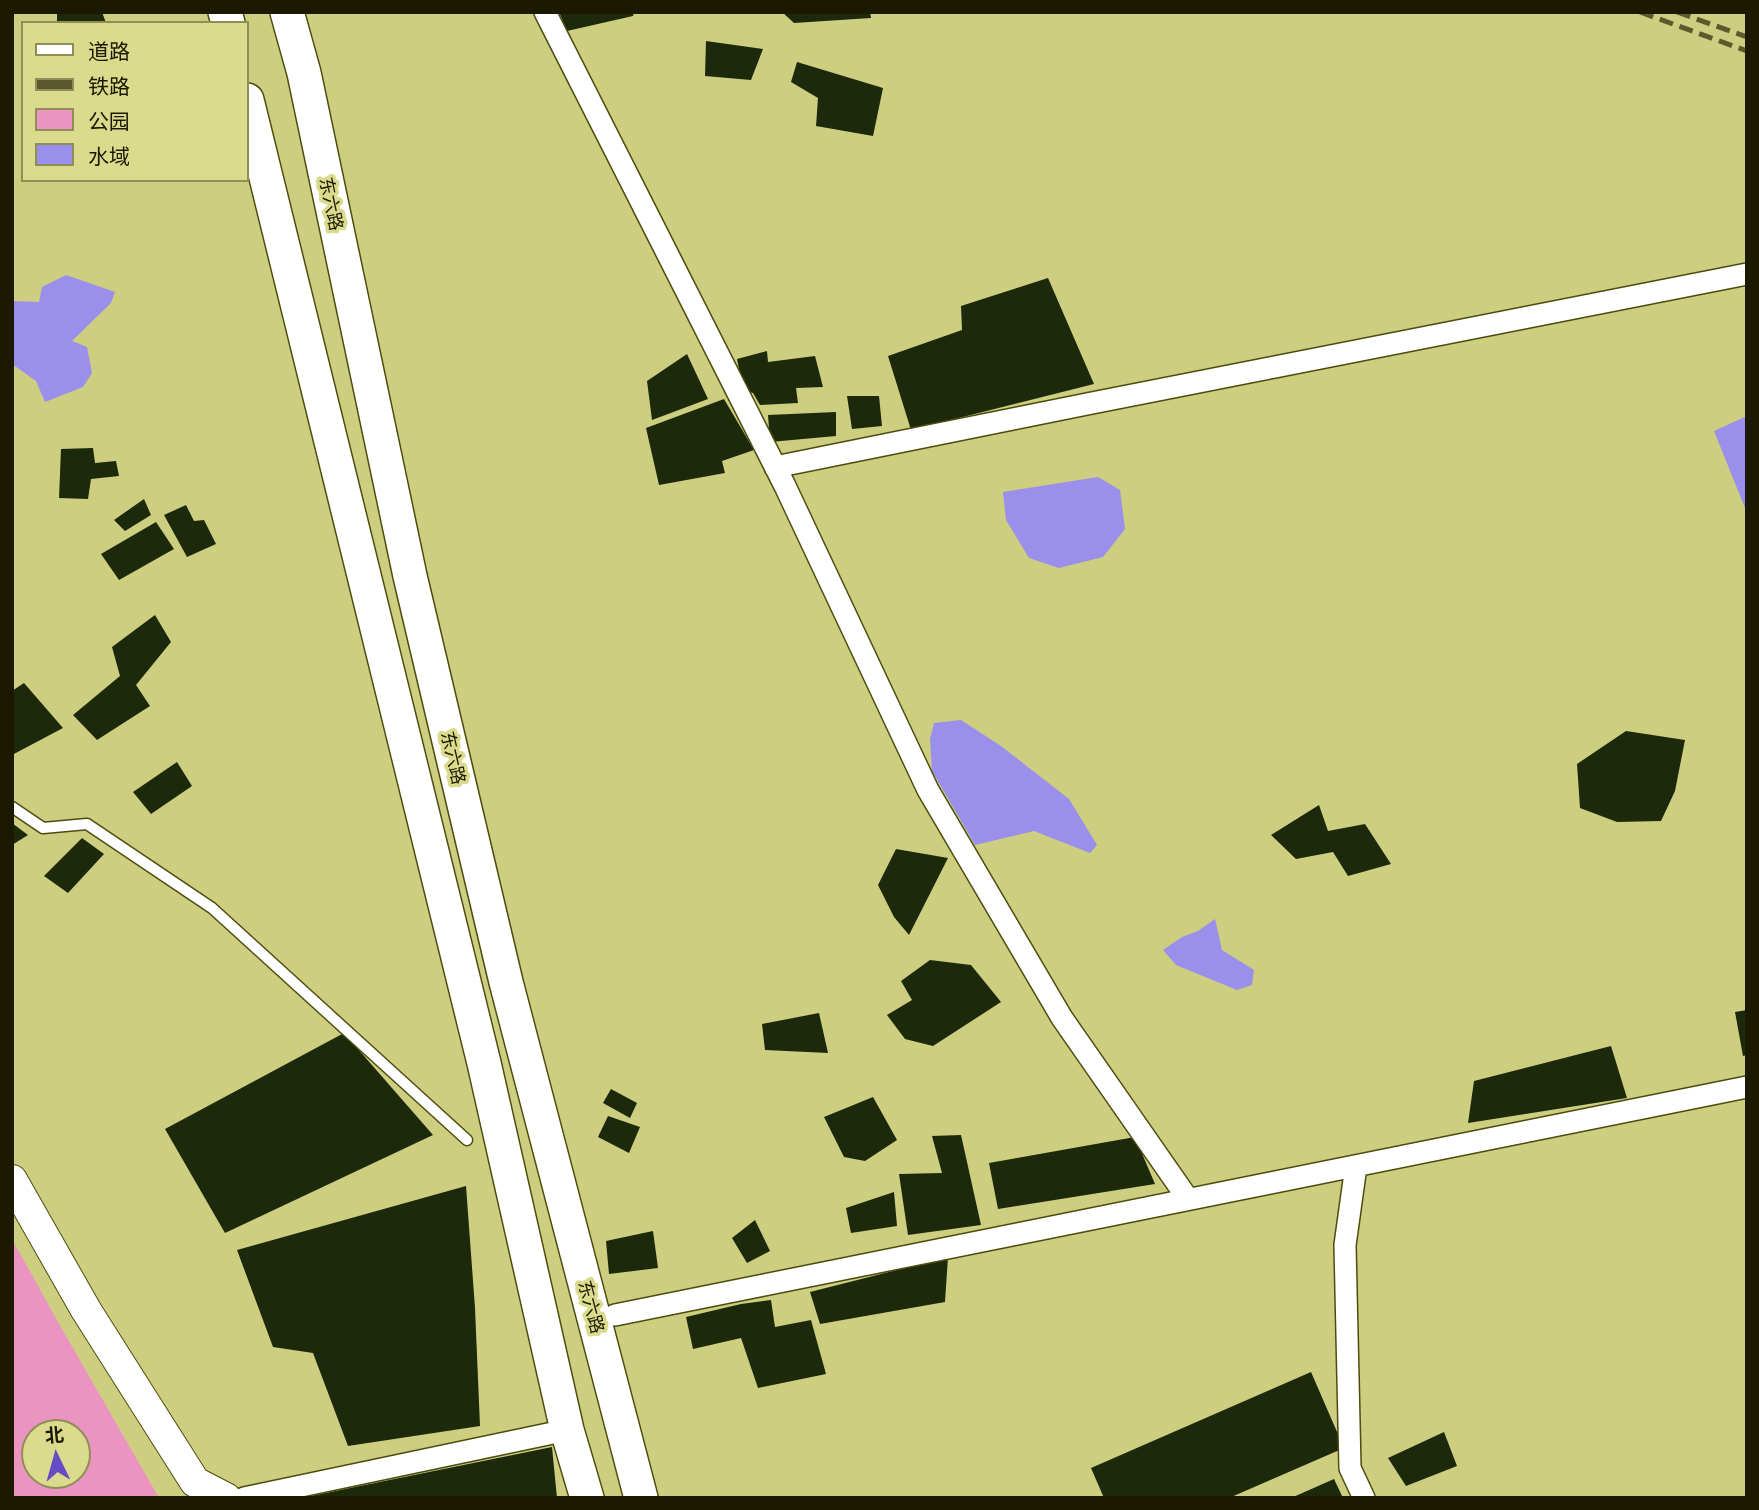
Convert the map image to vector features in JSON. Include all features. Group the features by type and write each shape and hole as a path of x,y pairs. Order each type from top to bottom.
{"main road":[{"name":"东六路","path":"287,12 304,73 410,576 499,955 641,1498"},
{"path":"248,104 485,1063 567,1430 587,1498"},
{"path":"12,1180 86,1310 195,1482 226,1498"},
{"path":"12,1212 72,1317 188,1497 194,1498"}],"street":[{"path":"545,12 775,467 928,790 1062,1017 1188,1199"},
{"path":"775,467 1747,274"},
{"path":"615,1315 1747,1087"},
{"path":"1356,1166 1345,1245 1350,1468 1364,1498"},
{"path":"244,1498 567,1430"}],"lane":[{"path":"12,807 43,828 87,824 212,908 467,1140"}],"green space":[{"path":"12,1239 58,1322 159,1498 12,1498"}],"water":[{"path":"66,275 115,292 111,303 72,341 87,347 92,373 83,387 45,402 36,381 12,364 12,301 39,302 42,287"},
{"path":"1747,416 1747,513 1714,431"},
{"path":"1098,477 1120,490 1125,529 1103,557 1059,568 1029,558 1006,520 1003,492"},
{"path":"961,720 1001,746 1069,799 1097,845 1090,853 1034,831 975,845 932,771 930,739 934,723"},
{"path":"1215,919 1222,950 1254,970 1252,985 1237,990 1176,965 1163,950"}],"building":[{"path":"57,12 102,12 105,21 57,21"},
{"path":"559,12 634,12 633,16 567,31"},
{"path":"782,12 870,12 871,18 794,23"},
{"path":"706,41 763,49 751,80 705,76"},
{"path":"797,62 883,88 873,136 816,126 818,98 791,82"},
{"path":"1048,278 1094,384 911,430 888,356 962,330 961,306"},
{"path":"767,351 768,362 815,356 823,387 796,388 798,403 760,405 753,393 743,390 737,359"},
{"path":"687,354 708,399 652,420 647,381"},
{"path":"847,396 879,396 882,426 852,429"},
{"path":"724,399 754,450 722,461 725,473 659,485 646,428"},
{"path":"836,412 836,436 770,442 768,415"},
{"path":"93,448 95,463 116,461 119,476 91,479 88,499 59,498 61,449"},
{"path":"144,499 151,515 125,531 114,520"},
{"path":"186,505 194,521 204,520 216,544 187,557 164,515"},
{"path":"156,522 174,549 119,580 101,554"},
{"path":"155,615 171,642 136,685 150,706 97,740 73,715 120,676 112,647"},
{"path":"24,683 63,728 12,755 12,691"},
{"path":"1626,731 1685,740 1675,791 1661,821 1617,822 1580,808 1577,764"},
{"path":"177,762 192,786 151,814 133,792"},
{"path":"1319,805 1328,831 1365,824 1391,864 1348,876 1333,852 1296,859 1271,835"},
{"path":"12,823 28,835 12,845"},
{"path":"82,838 104,854 68,893 44,876"},
{"path":"896,849 948,858 909,935 894,917 878,885"},
{"path":"930,960 971,965 1001,1002 933,1046 905,1039 887,1015 912,1000 901,981"},
{"path":"1747,1010 1747,1055 1743,1056 1735,1012"},
{"path":"819,1013 828,1053 765,1050 762,1024"},
{"path":"344,1033 433,1135 225,1233 165,1129"},
{"path":"1611,1046 1627,1098 1468,1123 1474,1081"},
{"path":"611,1089 637,1103 630,1118 603,1103"},
{"path":"873,1097 897,1140 865,1161 844,1157 824,1117"},
{"path":"608,1116 640,1127 629,1153 598,1137"},
{"path":"961,1135 981,1225 908,1235 899,1174 942,1173 932,1136"},
{"path":"1135,1137 1155,1184 998,1209 989,1163"},
{"path":"466,1186 480,1426 348,1446 313,1353 273,1347 237,1250"},
{"path":"894,1192 897,1226 851,1233 846,1208"},
{"path":"755,1220 770,1251 747,1263 732,1238"},
{"path":"653,1231 658,1268 609,1274 606,1241"},
{"path":"948,1257 945,1302 820,1324 810,1292"},
{"path":"771,1300 775,1327 811,1320 826,1374 758,1388 741,1338 693,1349 686,1317"},
{"path":"1311,1372 1344,1448 1229,1498 1104,1498 1091,1468"},
{"path":"1444,1432 1457,1466 1406,1486 1388,1458"},
{"path":"552,1447 557,1498 306,1498 306,1497"},
{"path":"1334,1479 1343,1498 1291,1498"}],"railway":[{"path":"1640,12 1747,51"},
{"path":"1677,12 1747,37"}]}
